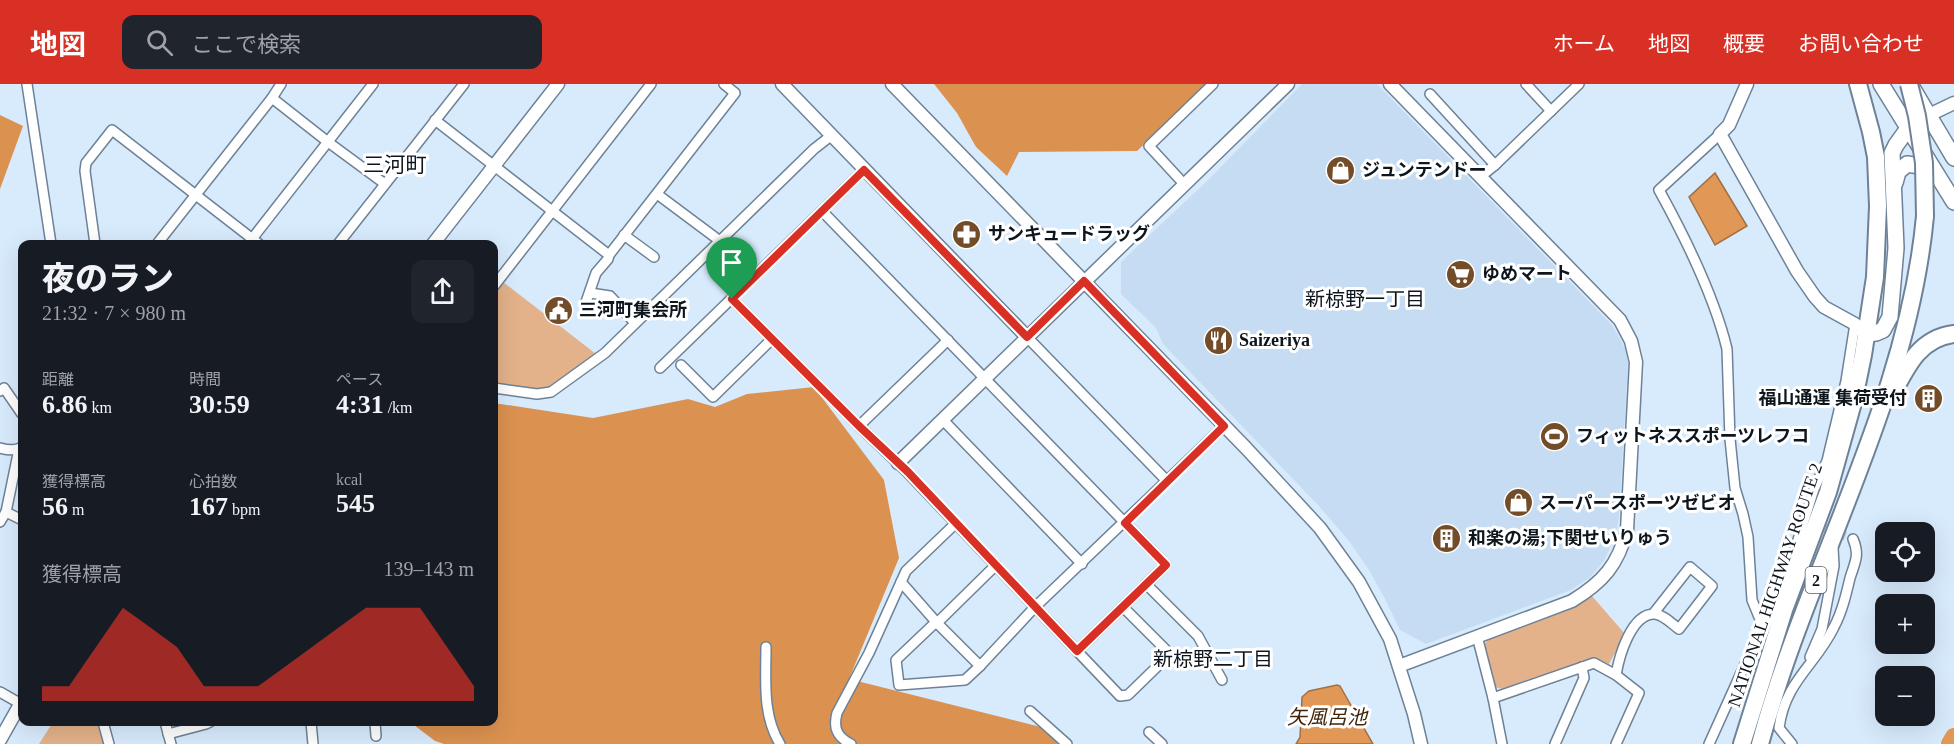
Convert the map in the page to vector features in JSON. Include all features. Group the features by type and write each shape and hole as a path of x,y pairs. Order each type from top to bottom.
{"highway":[{"name":"NATIONAL HIGHWAY ROUTE 2","path":"1742,744 1784,609 1828,492 1854,399 1861,329 1874,283 1878,206 1876,157 1858,84"},
{"name":"NATIONAL HIGHWAY ROUTE 2","path":"1760,744 1786,660 1879,418 1917,277 1925,216 1924,163 1917,116 1909,84"},
{"path":"1879,418 1907,367 1921,348 1942,336 1954,334"}],"main road":[{"path":"1881,84 1954,201"},
{"path":"1909,84 1954,158"},
{"path":"1874,283 1885,233 1885,151 1892,138 1929,115"},
{"path":"1861,329 1876,333 1883,330 1890,317 1896,248 1892,153 1909,127"},
{"path":"1894,193 1898,172 1907,164 1924,167 1939,177"}],"street":[{"path":"27,84 50,240"},
{"path":"160,240 281,84"},
{"path":"255,240 373,84"},
{"path":"341,240 464,84"},
{"path":"436,240 558,84"},
{"path":"498,281 651,84"},
{"path":"635,323 610,296 588,297 596,273 735,93 736,88 724,84"},
{"path":"782,84 1167,481"},
{"path":"892,84 1296,500 1339,553 1375,609 1390,639 1414,714 1420,744"},
{"path":"1184,184 1149,146 1212,84"},
{"path":"898,463 1288,84"},
{"path":"1390,84 1620,320 1631,341 1636,362 1627,530 1622,548 1613,565 1597,584 1572,601 1400,666"},
{"path":"1526,84 1551,111"},
{"path":"1480,177 1579,84"},
{"path":"1747,84 1729,125 1659,190 1682,233 1727,349 1731,455 1735,488 1748,537 1752,600 1764,629"},
{"path":"1430,94 1495,165"},
{"path":"272,98 385,184"},
{"path":"1929,115 1954,103"},
{"path":"435,120 609,255"},
{"path":"94,240 85,171 86,163 112,130 249,240"},
{"path":"1709,744 1746,662 1754,656 1807,521 1814,489 1827,461 1861,329 1824,307 1805,283 1720,134"},
{"path":"498,389 537,394 551,392 605,353 814,149 832,135"},
{"path":"660,368 864,170"},
{"path":"657,194 720,242"},
{"path":"822,211 1166,565 1077,651"},
{"path":"624,235 654,257"},
{"path":"732,299 898,463 1120,696 1128,695 1170,654 1123,607"},
{"path":"681,365 713,397 772,339"},
{"path":"859,426 948,340"},
{"path":"0,391 4,388 18,408"},
{"path":"942,420 1082,564"},
{"path":"996,565 896,660 899,685 964,680 1034,608 1224,426"},
{"path":"0,448 18,448"},
{"path":"0,522 6,512 18,461"},
{"path":"6,512 18,518"},
{"path":"850,744 837,733 834,721 837,713 869,653 906,571 955,524"},
{"path":"1792,744 1779,728 1780,719 1785,701 1804,669 1822,629 1834,566 1833,537"},
{"path":"1804,669 1821,649 1844,603 1858,550 1853,539"},
{"path":"1616,675 1620,654 1632,627 1653,614 1690,567 1712,586 1679,629 1664,617 1653,614"},
{"path":"901,582 936,622 980,666"},
{"path":"1146,584 1198,636 1222,680"},
{"path":"1477,636 1502,744"},
{"path":"766,646 766,698 770,722 780,744"},
{"path":"1493,698 1594,663 1616,675 1639,693 1616,744"},
{"path":"1555,744 1584,678 1582,667"},
{"path":"0,692 18,701"},
{"path":"0,740 18,710"},
{"path":"1030,711 1067,744"},
{"path":"104,726 109,744"},
{"path":"170,739 201,726"},
{"path":"311,726 313,744"},
{"path":"375,726 376,736"},
{"path":"1149,732 1162,744"}],"shaded area":[{"path":"934,84 1207,84 1137,151 1019,152 1007,176 976,147 957,113"},
{"path":"1302,84 1377,84 1612,325 1625,348 1628,363 1619,517 1616,534 1604,561 1589,578 1571,590 1426,644 1400,630 1369,570 1349,541 1319,506 1163,344 1156,328 1121,294 1121,262 1207,181"},
{"path":"0,115 23,126 0,189"},
{"path":"503,282 596,354 551,386 536,391 498,384 498,289"},
{"path":"814,387 884,480 899,558 849,679 1041,727 1060,744 444,744 435,741 415,726 498,726 498,404 593,418 688,399 715,407 747,394"},
{"path":"1592,596 1625,634 1609,664 1593,658 1502,689 1495,687 1483,646 1489,638 1577,606"},
{"path":"50,726 98,726 104,744 39,744"}],"water":[{"path":"1715,173 1747,226 1715,245 1689,197"},
{"name":"矢風呂池","path":"1340,686 1373,744 1296,744 1300,737 1302,697 1309,691"}],"waterway":[{"path":"1950,744 1954,737"}],"tunnel":[{"path":"1812,523 1853,539"}],"place":[{"name":"ジュンテンドー","path":"1341,170"},
{"name":"サンキュードラッグ","path":"967,234"},
{"name":"ゆめマート","path":"1461,274"},
{"name":"三河町集会所","path":"558,310"},
{"name":"Saizeriya","path":"1218,340"},
{"name":"福山通運 集荷受付","path":"1928,398"},
{"name":"フィットネススポーツレフコ","path":"1555,436"},
{"name":"スーパースポーツゼビオ","path":"1518,503"},
{"name":"和楽の湯;下関せいりゅう","path":"1447,538"}],"district":[{"name":"三河町","path":"395,165"},
{"name":"新椋野一丁目","path":"1365,299"},
{"name":"新椋野二丁目","path":"1213,659"}],"route":[{"path":"864,170 1027,337 1084,281 1224,426 1125,523 1166,565 1077,651 908,472 732,299 864,170"}]}
